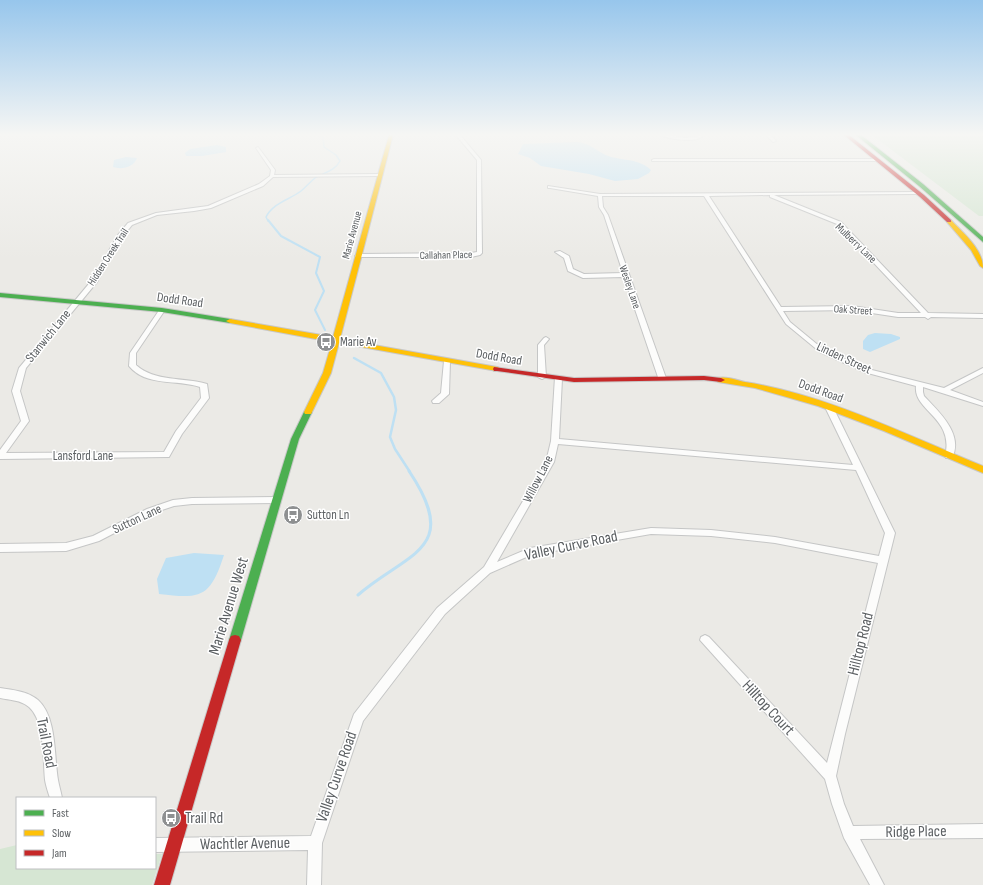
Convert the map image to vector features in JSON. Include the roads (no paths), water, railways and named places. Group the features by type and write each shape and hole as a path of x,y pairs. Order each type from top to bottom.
{"main road":[{"name":"Marie Avenue","path":"336,341 380,176"},
{"path":"897,176 918,193 967,238 978,254 983,266"},
{"path":"910,176 969,221 981,225"},
{"path":"921,176 962,209"},
{"path":"933,195 983,240"},
{"name":"Dodd Road","path":"0,295 162,310 447,361 558,379 704,378 746,383 786,392 829,407 983,470"},
{"name":"Marie Avenue West","path":"162,885 295,439 327,373 336,341"}],"street":[{"name":"Hidden Creek Trail","path":"75,303 95,281 130,224 156,214 209,207 249,191 261,185 272,176"},
{"name":"Callahan Place","path":"358,256 478,254 480,252 479,176"},
{"path":"550,187 600,196 918,193"},
{"name":"Mulberry Lane","path":"767,194 839,223 928,317"},
{"name":"Linden Street","path":"706,195 778,309 788,323 798,333 822,351 866,371 920,384 983,404"},
{"name":"Wesley Lane","path":"600,196 601,207 606,215 625,275 662,378"},
{"path":"558,252 567,257 570,270 583,276 625,275"},
{"name":"Stanwich Lane","path":"0,456 25,421 16,391 23,368 75,303"},
{"name":"Oak Street","path":"778,309 852,308 898,315 928,317 983,316"},
{"name":"Lansford Lane","path":"0,456 166,455 179,432 205,398 204,386 196,383 146,376 132,366 133,354 162,310"},
{"path":"542,377 541,345 546,339"},
{"path":"436,401 445,394 447,361"},
{"path":"944,391 983,370"},
{"name":"Willow Lane","path":"487,570 550,462 555,441 558,379"},
{"path":"920,384 919,392 921,397 945,425 950,436 952,449 949,456"},
{"name":"Hilltop Road","path":"829,407 890,533 839,734 830,776 838,804 849,833 877,885"},
{"path":"555,441 859,468"},
{"name":"Sutton Lane","path":"0,548 66,547 96,539 150,511 173,503 192,501 277,500"},
{"name":"Valley Curve Road","path":"314,885 315,843 358,718 441,611 487,570 530,552 651,531 711,533 775,540 883,560"},
{"name":"Hilltop Court","path":"705,640 830,776"},
{"name":"Trail Road","path":"0,693 15,693 32,701 43,715 56,797"},
{"name":"Ridge Place","path":"849,833 983,831"},
{"name":"Wachtler Avenue","path":"174,845 315,843"},
{"path":"156,845 174,845"}],"water":[{"path":"598,176 643,176 638,179 615,181"},
{"path":"875,333 891,334 900,337 900,339 870,352 863,349 863,341 868,335"},
{"path":"194,553 224,555 214,580 208,588 194,595 173,596 159,594 157,579 166,558"}],"waterway":[{"path":"268,221 266,217 273,208 301,191 319,176"},
{"path":"268,220 281,236 320,257 316,273 324,291 315,310 325,330"},
{"path":"354,358 381,373 394,397 396,410 390,437 395,449 410,472"},
{"path":"358,595 410,558 422,546 429,534 430,518 424,497 409,471"}],"place":[{"name":"Marie Av","path":"326,342"},
{"name":"Sutton Ln","path":"293,515"},
{"name":"Trail Rd","path":"171,818"}]}
